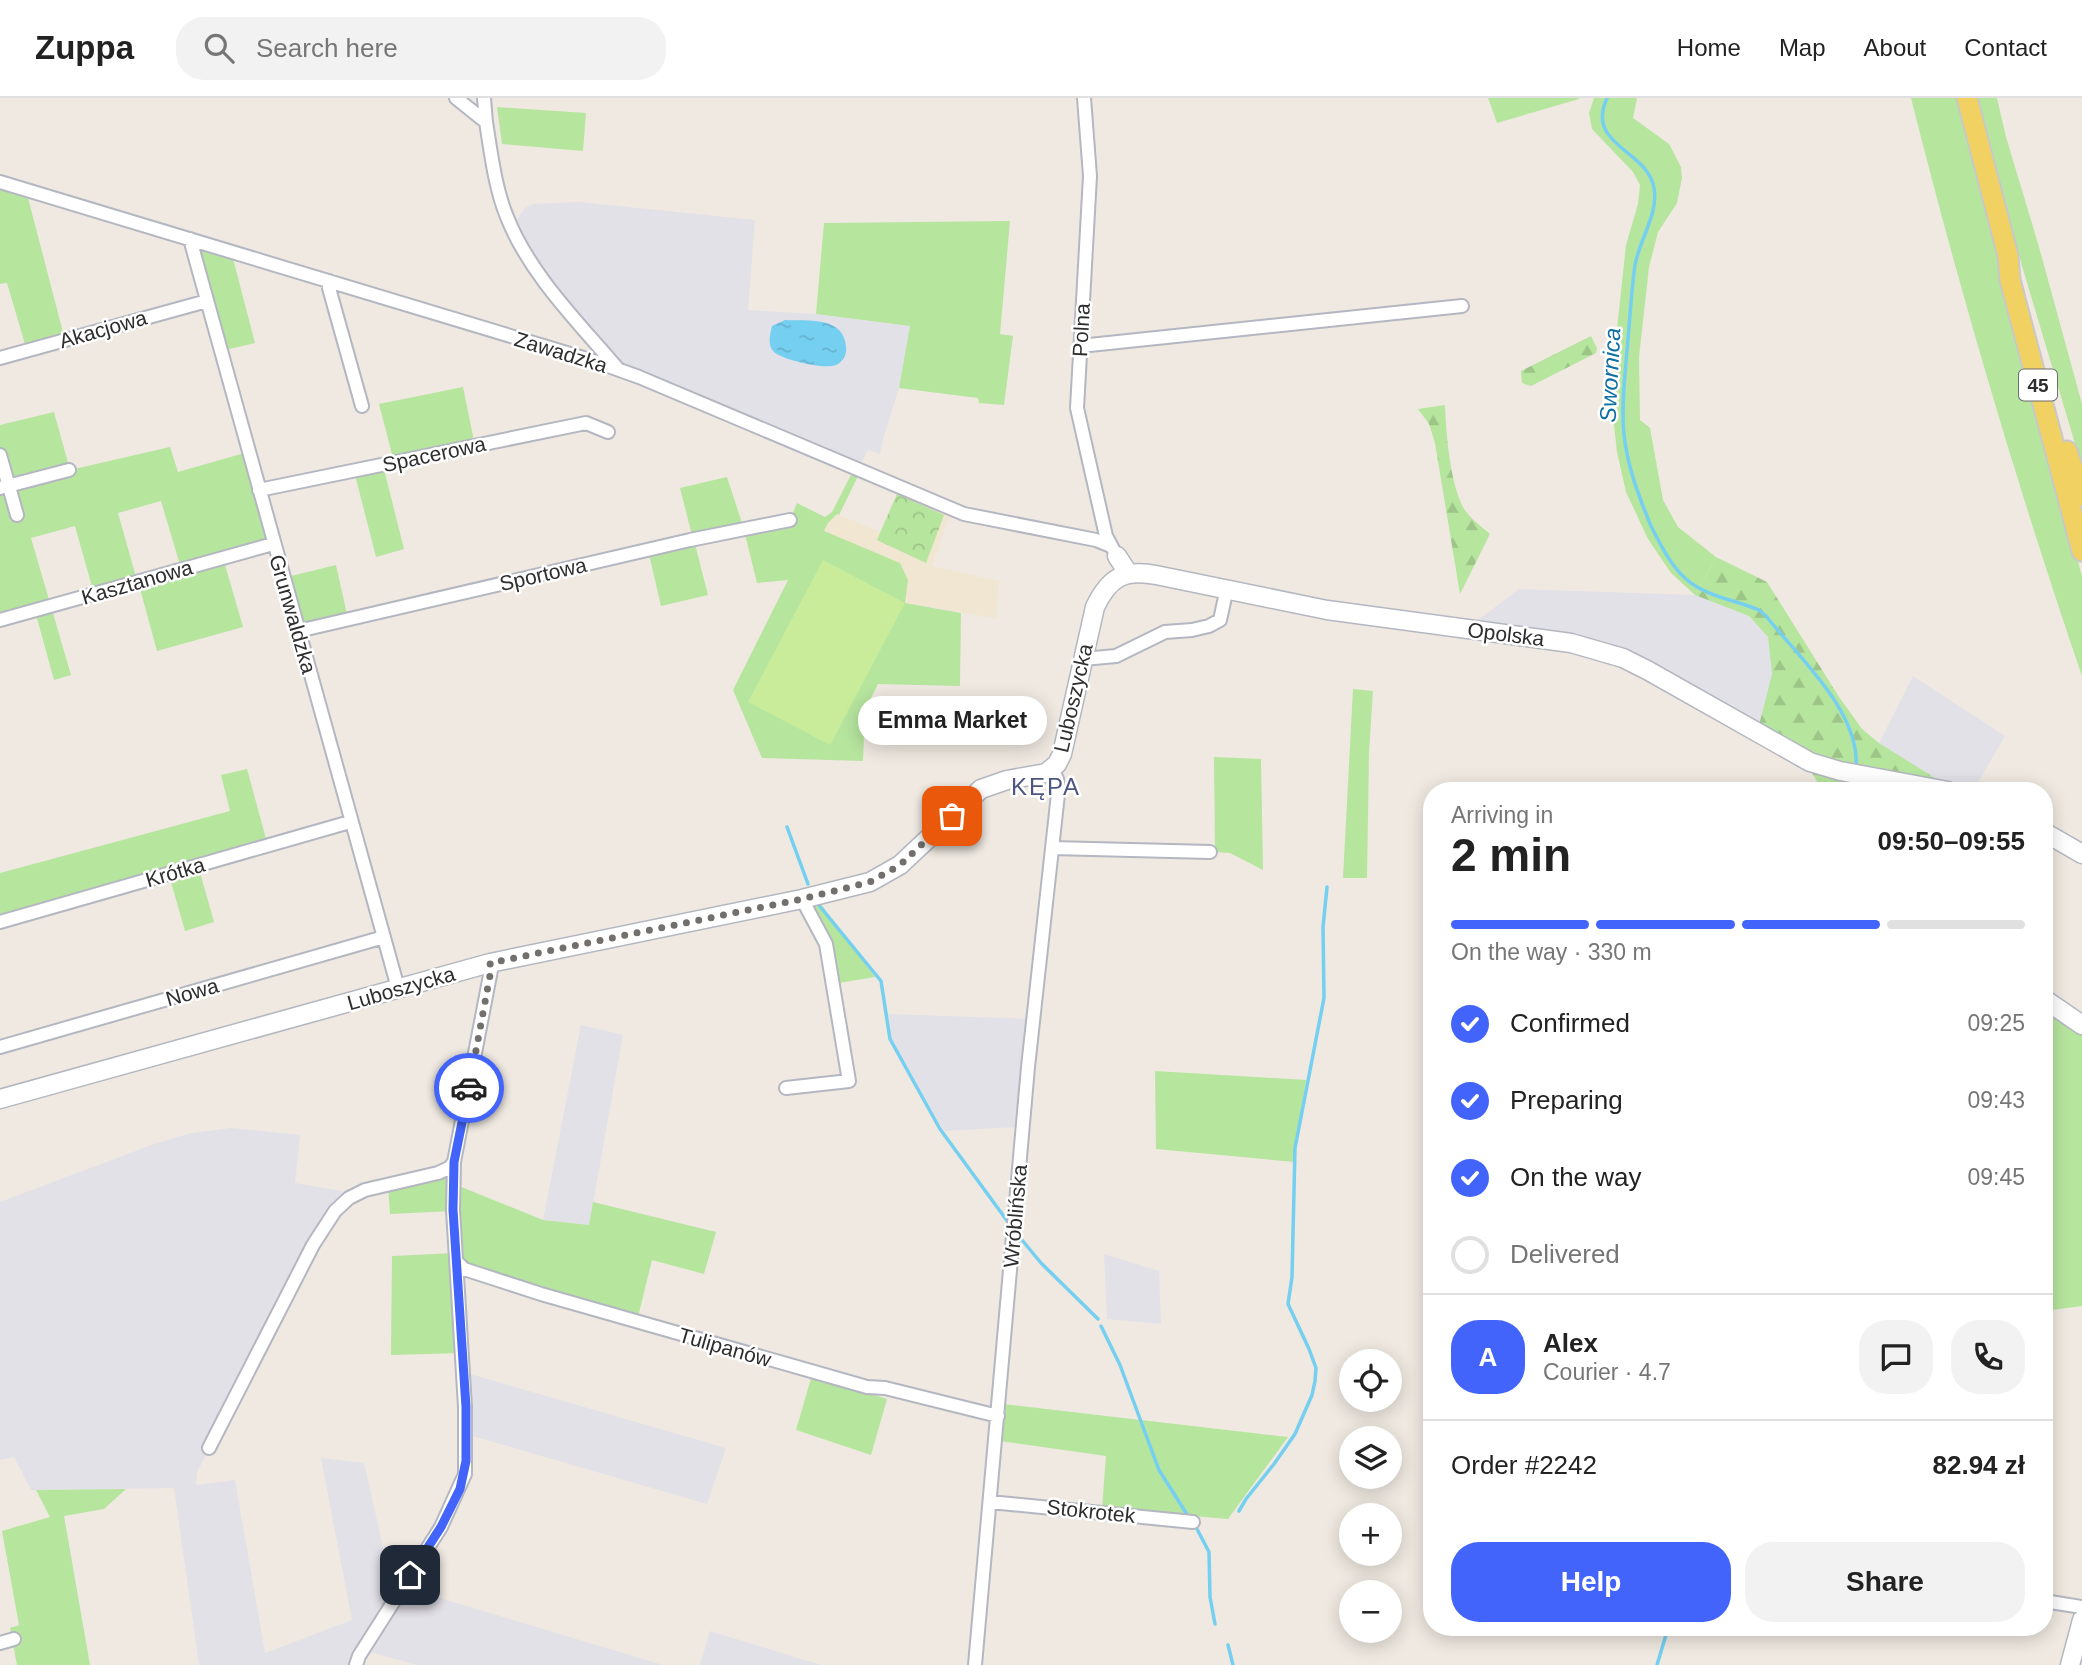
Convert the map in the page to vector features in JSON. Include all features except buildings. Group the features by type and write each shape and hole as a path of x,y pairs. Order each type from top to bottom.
{"main road":[{"name":"45","path":"1967,98 2008,256 2010,280 2082,551"},
{"name":"45","path":"2008,256 2018,277 2082,496"}],"street":[{"path":"456,98 486,122"},
{"path":"484,98 502,203 514,232 552,292 618,370"},
{"name":"Polna","path":"1084,98 1090,176 1077,408 1106,536 1114,551"},
{"name":"Zawadzka","path":"0,182 618,370 964,514 1096,540 1114,551"},
{"name":"Grunwaldzka","path":"190,239 398,988"},
{"path":"329,281 362,406"},
{"name":"Akacjowa","path":"0,358 207,300"},
{"path":"1080,346 1462,306"},
{"name":"Spacerowa","path":"259,490 586,423 608,432"},
{"path":"0,455 4,487 17,515"},
{"path":"4,487 69,470"},
{"name":"Sportowa","path":"298,631 690,540 790,520"},
{"name":"Kasztanowa","path":"0,620 274,544"},
{"path":"1114,551 1137,573"},
{"name":"Opolska","path":"1137,573 1227,588 1327,610 1542,637 1591,648 1623,658 1647,670 1803,760 1840,771 1899,782"},
{"name":"Luboszycka","path":"0,1099 490,963 802,899 849,888 889,872 911,856 981,789 991,784 1039,775 1052,769 1062,754 1092,619 1100,598 1115,579 1137,573"},
{"path":"1083,659 1116,656 1165,632 1209,626 1220,620 1227,588"},
{"name":"Wróblińska","path":"975,1665 1028,1067 1058,794 1057,779 1052,769"},
{"name":"Krótka","path":"0,922 351,822"},
{"path":"2053,837 2082,854"},
{"path":"1052,848 1210,852"},
{"path":"786,1088 849,1081 826,944 802,899"},
{"name":"Nowa","path":"0,1046 384,937"},
{"path":"356,1665 375,1630 441,1527 465,1474 466,1407 453,1210 454,1162 491,970 490,963"},
{"path":"2053,1005 2082,1025"},
{"path":"209,1448 313,1245 335,1212 349,1198 365,1190 438,1173 449,1168 454,1162"},
{"name":"Tulipanów","path":"457,1262 464,1269 579,1305 867,1387 886,1388 998,1416"},
{"name":"Stokrotek","path":"990,1502 1193,1522"},
{"path":"2053,1602 2082,1607"},
{"path":"2070,1665 2082,1620"},
{"path":"0,1643 14,1639"}],"shaded area":[{"path":"579,202 755,220 748,310 816,314 911,326 899,388 880,454 868,450 858,469 618,370 552,292 514,223 525,208 533,204"},
{"path":"900,487 952,509 932,566 999,581 996,618 905,603 908,580 823,531 837,514 880,532"},
{"path":"1519,589 1695,595 1749,616 1768,637 1772,674 1757,733 1623,658 1466,629"},
{"path":"1913,676 2005,736 1978,782 1935,782 1879,743"},
{"path":"889,1014 1033,1019 1018,1127 944,1131 892,1040"},
{"path":"581,1025 623,1035 589,1226 543,1220"},
{"path":"231,1128 300,1135 295,1183 357,1194 342,1203 197,1472 196,1485 235,1480 265,1653 352,1620 321,1458 364,1463 395,1600 403,1587 663,1665 417,1665 363,1650 356,1665 199,1665 174,1488 31,1490 14,1457 0,1460 0,1202 157,1143 192,1133"},
{"path":"1104,1254 1159,1271 1161,1324 1107,1319"},
{"path":"463,1372 726,1448 707,1504 466,1434"},
{"path":"710,1631 818,1664 821,1665 700,1665"}],"green space":[{"path":"1488,98 1579,98 1579,99 1497,123"},
{"path":"1594,98 1637,98 1633,118 1669,144 1681,167 1682,178 1677,203 1658,232 1649,267 1639,357 1640,420 1650,428 1663,500 1678,527 1716,557 1695,595 1671,573 1648,539 1626,492 1617,452 1612,406 1614,357 1626,245 1638,204 1640,185 1633,172 1592,129 1589,113"},
{"path":"1911,98 1997,98 2082,404 2082,467 2017,249 1990,184 2065,514 2082,576 2082,676 1991,389"},
{"path":"497,107 586,113 583,151 502,144"},
{"path":"0,182 26,190 65,340 27,351 7,283 0,284"},
{"path":"1010,221 1000,334 1013,336 1004,405 979,403 978,398 899,388 910,326 816,314 824,223"},
{"path":"190,239 231,251 255,343 221,351"},
{"path":"1591,336 1597,348 1596,353 1531,386 1522,383 1521,371"},
{"path":"463,387 475,446 394,462 379,404"},
{"path":"1445,405 1450,458 1459,497 1468,515 1490,534 1460,594 1435,443 1429,424 1418,409"},
{"path":"54,412 70,470 170,447 178,472 248,452 273,544 223,558 243,627 157,651 139,585 180,565 161,501 118,513 136,577 94,594 75,526 31,538 71,675 54,680 35,611 0,620 0,488 8,485 0,455 0,425"},
{"path":"383,465 404,549 376,557 354,471"},
{"path":"855,467 861,470 839,515 828,523 824,531 900,563 908,580 905,603 961,613 960,686 878,684 865,710 863,761 762,758 733,690 788,580 757,583 744,530 694,540 708,595 661,606 648,550 693,539 680,488 727,477 744,529 790,520 797,503 825,517 832,512"},
{"path":"897,494 944,515 926,563 877,540"},
{"path":"1716,557 1767,582 1862,729 1879,743 1935,778 1933,782 1817,782 1803,759 1757,733 1772,674 1768,637 1749,616 1695,595"},
{"path":"823,560 905,603 830,745 748,702"},
{"path":"336,565 348,619 298,631 283,578"},
{"path":"1353,689 1373,691 1367,878 1343,878"},
{"path":"1214,757 1261,759 1263,870 1230,853 1215,852"},
{"path":"247,769 268,846 199,869 214,922 185,931 169,875 0,922 0,873 230,811 221,775"},
{"path":"815,896 875,977 833,984 826,944 802,899"},
{"path":"2053,1005 2082,1025 2082,1306 2053,1310"},
{"path":"1155,1071 1306,1080 1295,1162 1156,1149"},
{"path":"449,1168 454,1184 543,1220 589,1225 593,1202 716,1232 704,1274 652,1260 638,1317 457,1263 462,1353 391,1355 392,1256 456,1253 453,1211 390,1214 388,1185"},
{"path":"812,1375 887,1399 871,1455 796,1430"},
{"path":"1004,1404 1288,1437 1228,1519 1102,1508 1106,1456 1000,1441"},
{"path":"126,1489 104,1509 64,1516 90,1665 17,1665 10,1628 19,1625 2,1531 50,1517 36,1490"}],"water":[{"path":"785,320 832,325 844,337 844,358 836,365 823,366 795,361 774,352 770,343 772,326"}],"waterway":[{"name":"Swornica","path":"1607,98 1602,114 1604,127 1611,138 1649,175 1655,198 1635,265 1623,403 1626,446 1642,504 1662,547 1681,574 1702,590 1759,610 1810,668 1849,727 1855,748 1856,769"},
{"path":"787,827 808,884"},
{"path":"1239,1511 1295,1434 1312,1395 1315,1381 1316,1368 1288,1304 1292,1277 1295,1148 1324,998 1323,927 1327,887"},
{"path":"818,904 881,981 890,1039 940,1129 1008,1222"},
{"path":"1022,1240 1041,1263 1098,1319"},
{"path":"1101,1326 1120,1365 1159,1470 1188,1516"},
{"path":"1197,1529 1209,1552 1210,1597 1215,1624"},
{"name":"Swornica","path":"1657,1665 1666,1636"},
{"path":"1228,1645 1233,1665"}],"way so far":[{"path":"469,1088 491,970 490,963 802,899 870,882 900,865 952,816"}],"place":[{"name":"Emma Market","path":"952,816"}],"district":[{"name":"KĘPA","path":"1046,786"}],"route":[{"path":"410,1575 441,1527 465,1474 466,1407 453,1210 454,1162 469,1088"}]}
